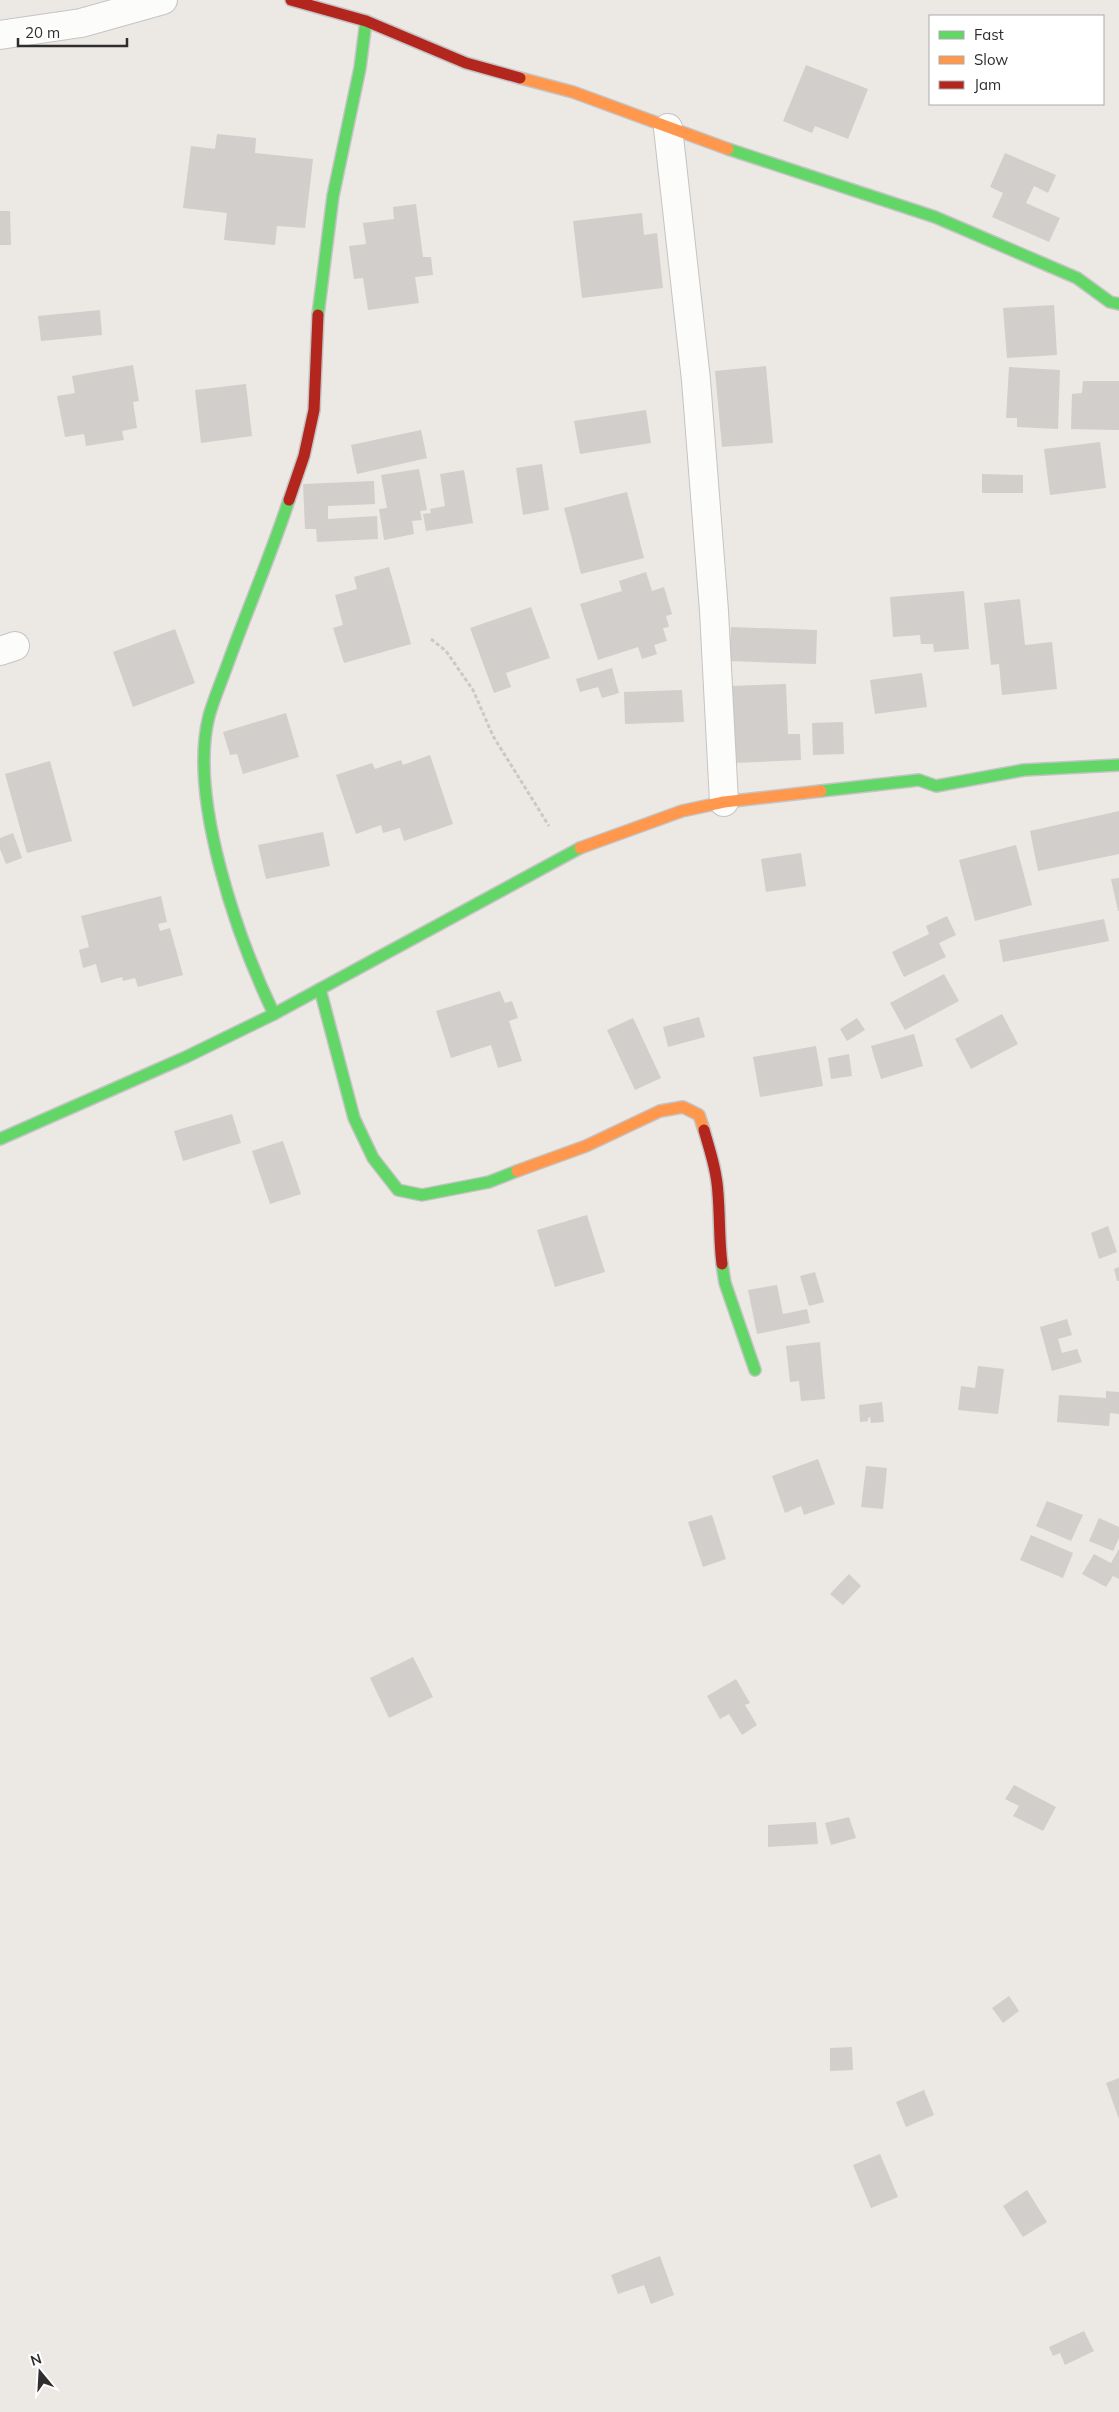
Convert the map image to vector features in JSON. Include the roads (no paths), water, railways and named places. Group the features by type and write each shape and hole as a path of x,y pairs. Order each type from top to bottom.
{"street":[{"path":"0,34 81,23 163,0"},
{"path":"291,0 326,8 366,21 466,63 573,92 668,128 935,217 1076,278 1110,302 1119,304"},
{"path":"274,1014 252,968 223,876 208,804 203,756 209,716 255,587 283,518 304,456 314,410 317,324 333,196 360,68 366,21"},
{"path":"668,128 696,380 714,611 724,802"},
{"path":"0,1139 186,1057 274,1014 576,849 682,811 724,802 919,780 936,786 1024,770 1119,764"},
{"path":"320,989 354,1118 373,1158 398,1190 422,1195 488,1182 586,1146 660,1112 683,1107 699,1115 713,1159 718,1194 718,1237 725,1284 754,1370"}]}
